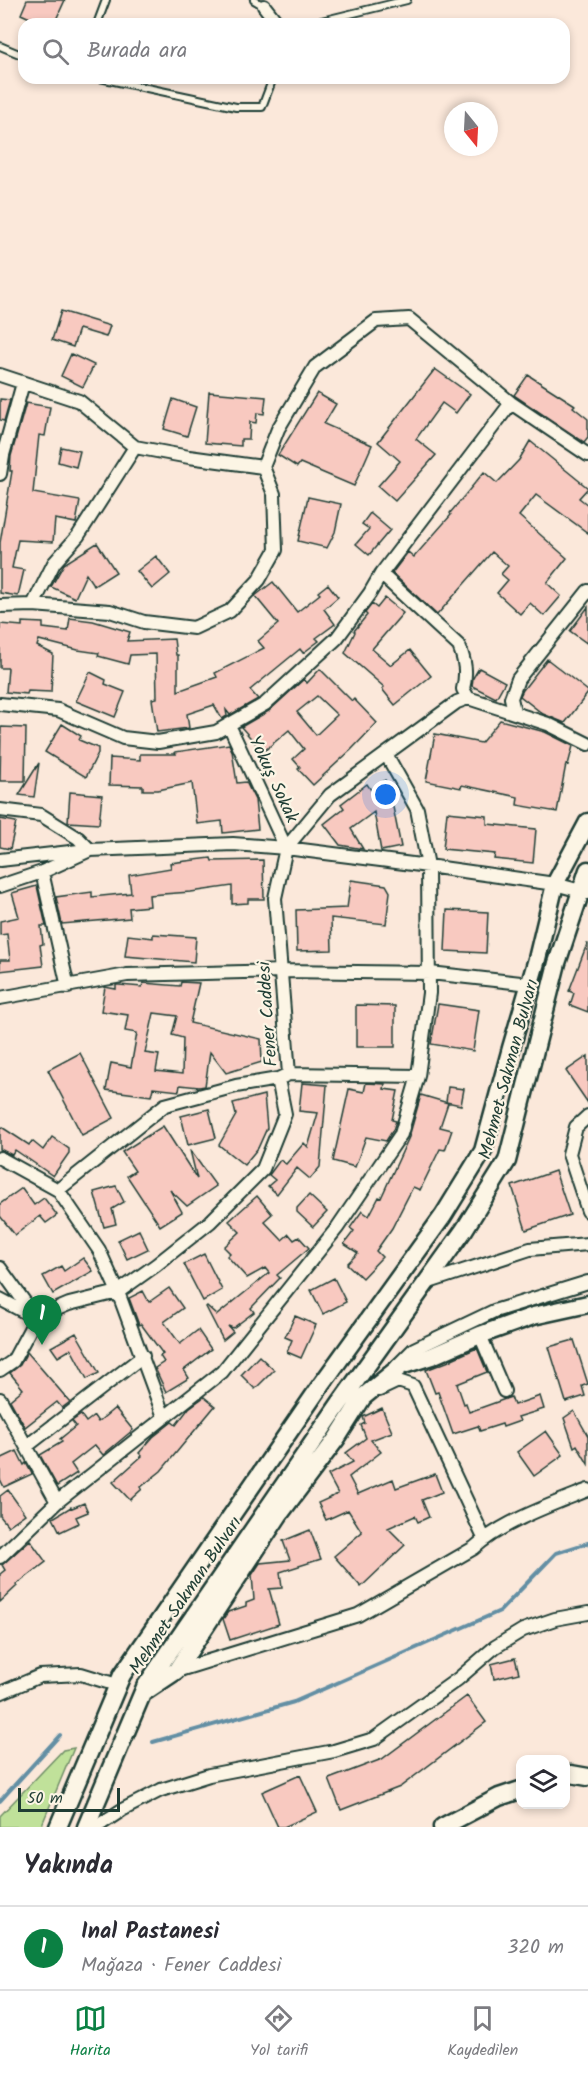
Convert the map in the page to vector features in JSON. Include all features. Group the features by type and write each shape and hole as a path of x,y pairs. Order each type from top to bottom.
{"main road":[{"name":"Mehmet Sakman Bulvarı","path":"117,1685 319,1388 443,1216 483,1151 530,984 555,884 588,822"},
{"name":"Mehmet Sakman Bulvarı","path":"141,1695 340,1403 464,1230 507,1161 557,963 584,892 588,870"},
{"path":"86,1827 141,1695 176,1671 279,1515 337,1438 363,1398 401,1366 533,1316 588,1304"},
{"name":"Mehmet Sakman Bulvarı","path":"117,1685 122,1679 134,1678 140,1683 141,1695"},
{"path":"58,1827 117,1685"},
{"path":"570,1774 588,1777"},
{"path":"442,1827 462,1820 499,1797 516,1791"}],"street":[{"path":"260,2 273,18"},
{"path":"0,606 33,605 110,611 144,622 194,628 230,611 259,580 276,550 274,494 263,467 279,429 315,367 376,321 409,319 511,404 588,455"},
{"path":"0,375 79,401 135,447 263,467"},
{"path":"0,474 23,382"},
{"path":"0,704 58,710 123,738 158,742 216,732 265,704 337,638 381,574 511,404"},
{"path":"33,605 54,563 78,536 135,447"},
{"path":"381,574 459,646 465,660 466,677 463,689 468,698"},
{"path":"514,711 511,698 518,680 588,591"},
{"path":"286,848 330,795 457,702 468,698 549,724 588,744"},
{"name":"Yokuş Sokak","path":"229,725 286,848"},
{"path":"0,1557 57,1502 222,1372 337,1228 401,1134 418,1076 430,973 428,866 417,809 386,754"},
{"path":"0,810 41,815 78,838 90,850"},
{"path":"0,860 90,850 233,844 286,848 428,866 555,884 584,892"},
{"name":"Fener Caddesi","path":"36,1318 69,1304 118,1292 210,1222 263,1169 285,1114 283,971 275,898 286,848"},
{"path":"0,886 42,872 90,850"},
{"path":"42,872 68,987"},
{"path":"0,998 127,975 283,971 430,973 530,984"},
{"path":"58,1190 165,1105 237,1086 284,1077 418,1076"},
{"path":"588,1116 576,1127 569,1154 588,1211"},
{"path":"0,1158 58,1190 99,1250 143,1356 164,1417"},
{"path":"426,1283 530,1249 588,1244"},
{"path":"0,1268 36,1318"},
{"path":"363,1398 414,1349 494,1311 588,1282"},
{"path":"0,1299 36,1318"},
{"path":"0,1370 13,1361 36,1318"},
{"path":"480,1335 504,1391"},
{"path":"27,1446 143,1356"},
{"path":"363,1398 398,1381 413,1386 484,1538"},
{"path":"0,1399 57,1502"},
{"path":"176,1671 358,1615 474,1548 484,1538 543,1508 588,1490"},
{"path":"96,1827 122,1810 161,1790 209,1775 334,1751 374,1739 458,1679 495,1647 523,1630 555,1619 588,1613"},
{"path":"0,1693 40,1676 81,1674 117,1685"},
{"path":"0,1682 20,1685"}],"lane":[{"path":"99,18 106,0"},
{"path":"334,18 407,0"},
{"path":"0,46 18,54"},
{"path":"128,84 236,107 261,107 271,84"}],"green space":[{"path":"74,1748 41,1827 0,1827 0,1816 63,1750"}],"building":[{"path":"27,0 65,0 57,18 30,18 21,14"},
{"path":"61,311 110,326 106,337 79,329 73,347 52,340"},
{"path":"71,354 94,365 83,387 61,376"},
{"path":"435,369 470,394 456,413 442,403 416,439 436,455 395,501 378,486 400,461 378,442"},
{"path":"528,375 575,405 573,407 588,419 588,437 584,442 514,395"},
{"path":"209,392 266,397 264,414 257,413 256,423 250,422 249,439 241,439 241,446 205,443"},
{"path":"317,393 336,404 324,424 372,445 354,486 300,463 297,467 278,455"},
{"path":"0,399 10,400 4,421 0,420"},
{"path":"173,399 196,407 187,436 164,429"},
{"path":"26,403 50,407 45,436 39,435 33,493 80,501 76,523 55,519 53,542 18,540 12,568 24,570 18,596 0,593 0,543 12,471 10,471 11,456"},
{"path":"530,441 588,488 579,498 588,505 588,533 536,495 519,516 567,558 547,583 561,596 544,616 530,603 520,614 497,593 508,580 501,574 508,566 492,552 437,615 392,573 408,552 414,557 451,515 450,513 484,472 497,483 519,460"},
{"path":"61,447 80,451 76,467 58,462"},
{"path":"308,497 341,504 335,532 327,548 298,541"},
{"path":"370,513 390,530 369,555 356,544 369,529 362,524"},
{"path":"97,543 116,572 94,586 86,574 75,598 51,587 64,564"},
{"path":"156,556 170,574 152,589 137,571"},
{"path":"273,582 297,612 320,594 318,592 328,584 338,597 324,609 335,624 316,638 319,641 303,653 300,649 250,690 258,699 230,715 226,710 227,716 222,719 214,705 187,714 189,728 157,732 152,699 157,698 156,654 130,655 128,664 98,656 99,653 39,640 37,646 53,654 51,692 28,691 27,694 6,692 8,668 0,668 0,624 22,626 22,622 43,623 43,628 68,631 70,618 93,621 130,632 127,641 174,639 176,655 178,655 178,691 217,677 215,673 264,648 258,641 278,624 255,596"},
{"path":"385,598 403,613 372,649 391,665 410,650 431,676 395,705 382,689 384,687 345,653 354,631 367,615 365,613 372,604 377,608"},
{"path":"588,607 588,644 570,631"},
{"path":"547,659 588,691 565,723 543,714 520,696"},
{"path":"479,668 505,682 496,698 472,686 473,678"},
{"path":"320,669 377,723 313,785 298,769 300,767 293,759 304,749 289,730 263,752 241,727 269,711 304,679 307,683","holes":["317,696 337,715 316,735 297,712"]},
{"path":"90,672 106,680 105,684 125,692 115,717 76,701"},
{"path":"500,720 545,732 573,746 568,765 566,764 557,812 517,805 518,797 462,785 461,788 426,781 435,734 481,743"},
{"path":"62,724 81,736 79,740 98,748 98,753 86,777 45,752"},
{"path":"1,727 26,728 25,781 0,781"},
{"path":"229,744 237,783 246,782 255,800 258,829 223,833 222,821 197,824 192,783 158,790 143,790 143,786 109,785 110,758 140,760 140,754 176,754 175,752"},
{"path":"39,763 34,797 19,795"},
{"path":"385,780 395,794 391,797 401,847 381,851 374,812 351,829 363,849 340,845 324,824 344,808 341,804 367,784 371,790"},
{"path":"70,792 102,795 99,824 68,822"},
{"path":"447,812 487,816 487,824 536,829 533,863 494,859 495,854 443,849"},
{"path":"0,819 16,822 10,849 0,847"},
{"path":"211,858 212,861 263,860 264,899 248,899 248,903 232,904 232,886 149,895 150,906 129,908 130,918 62,924 56,897 92,892 92,897 131,893 129,875 171,868 170,863"},
{"path":"351,880 386,885 390,892 386,924 331,918 332,950 297,951 296,910 347,908"},
{"path":"37,886 46,926 41,926 43,944 40,945 43,966 0,971 0,960 10,960 7,934 0,935 0,921 19,917 12,893"},
{"path":"447,910 488,912 486,953 445,951"},
{"path":"153,934 196,937 194,962 125,956 128,935 153,938"},
{"path":"587,944 588,1012 570,1005 574,993 569,991"},
{"path":"181,982 199,983 190,1023 261,1039 262,1062 226,1073 210,1052 205,1086 180,1085 179,1091 153,1088 151,1096 106,1090 111,1063 131,1067 137,1033 125,1031 128,1015 101,1011 105,987 116,989 116,985 119,985 142,987 143,983 180,986","holes":["154,1013 177,1016 172,1035 183,1038 182,1074 156,1071 159,1055 145,1053"]},
{"path":"438,1004 479,1010 473,1051 431,1044"},
{"path":"356,1005 395,1006 395,1047 356,1047"},
{"path":"80,1053 114,1118 82,1135 48,1070"},
{"path":"588,1056 588,1103 566,1071"},
{"path":"302,1083 327,1085 320,1167 310,1179 297,1168 277,1194 268,1186 275,1180 269,1175 280,1160 286,1164 304,1143 308,1147 318,1113 299,1111"},
{"path":"366,1083 385,1084 384,1089 398,1091 392,1120 396,1121 386,1141 366,1137 355,1167 333,1161 349,1089 364,1092"},
{"path":"448,1087 464,1089 461,1105 446,1102"},
{"path":"264,1095 267,1128 258,1148 244,1165 219,1145 236,1115 233,1103"},
{"path":"421,1095 448,1103 440,1127 452,1130 445,1150 440,1149 420,1190 413,1187 392,1228 376,1251 382,1257 362,1278 347,1264 358,1253 344,1244 354,1231 350,1228 362,1211 369,1216 379,1197 381,1198 409,1137"},
{"path":"209,1109 216,1138 188,1145 181,1116"},
{"path":"0,1126 29,1145 32,1141 43,1150 52,1137 69,1149 69,1153 53,1176 15,1150 12,1155 0,1149"},
{"path":"163,1126 197,1179 190,1150 216,1186 187,1206 170,1190 182,1212 160,1226 127,1176 135,1171 122,1152"},
{"path":"555,1171 570,1215 526,1230 512,1186"},
{"path":"116,1186 124,1202 112,1209 116,1224 104,1227 94,1192"},
{"path":"22,1188 34,1205 44,1198 57,1215 46,1223 40,1216 15,1235 0,1216 0,1204"},
{"path":"309,1195 327,1212 313,1227 297,1212 297,1208"},
{"path":"257,1196 272,1214 264,1221 282,1240 289,1234 294,1240 299,1237 309,1248 277,1275 280,1278 251,1308 254,1312 233,1328 228,1326 233,1332 223,1340 206,1307 217,1315 269,1273 265,1268 247,1278 227,1256 230,1253 224,1247 240,1232 229,1221"},
{"path":"139,1230 148,1249 127,1259 118,1240"},
{"path":"204,1254 222,1290 203,1301 184,1264"},
{"path":"83,1258 93,1271 53,1294 43,1276 61,1266 64,1271"},
{"path":"334,1278 346,1302 323,1314 311,1290"},
{"path":"169,1288 183,1308 164,1322 180,1344 198,1330 211,1349 184,1370 189,1378 166,1392 155,1368 164,1362 160,1356 163,1354 141,1324 139,1325 129,1298 143,1291 149,1302"},
{"path":"295,1316 316,1325 301,1358 287,1352 292,1340 285,1337"},
{"path":"76,1333 99,1373 87,1379 71,1349 58,1357 51,1347"},
{"path":"574,1340 588,1384 582,1386 585,1396 566,1402 549,1347"},
{"path":"477,1348 487,1372 457,1384 469,1412 511,1397 514,1405 540,1396 544,1409 518,1417 520,1421 503,1427 502,1424 480,1431 478,1426 453,1434 438,1392 435,1393 426,1370"},
{"path":"27,1352 70,1402 62,1408 57,1402 25,1427 10,1400 23,1389 10,1373 20,1365"},
{"path":"259,1356 274,1370 255,1389 241,1375"},
{"path":"204,1397 215,1406 161,1471 141,1487 142,1489 130,1500 113,1482 142,1456 139,1453 153,1437 172,1422 176,1425 189,1408"},
{"path":"115,1408 133,1430 103,1455 95,1445 71,1464 77,1473 57,1486 40,1455 62,1442 60,1439 76,1426 72,1421 81,1415 86,1422 94,1416 98,1422"},
{"path":"382,1408 392,1432 371,1440 381,1452 349,1477 358,1494 393,1479 396,1488 435,1474 442,1492 422,1500 429,1517 418,1522 415,1516 388,1528 405,1545 361,1587 334,1556 362,1532 348,1510 326,1520 318,1503 338,1494 328,1475 353,1462 346,1453 366,1438 361,1425 365,1423 363,1417"},
{"path":"574,1411 588,1436 588,1464 577,1445 574,1447 564,1418"},
{"path":"546,1431 563,1455 534,1476 517,1452"},
{"path":"17,1451 32,1474 4,1487 0,1479 0,1459"},
{"path":"8,1490 25,1514 8,1526 0,1516 0,1496"},
{"path":"84,1503 88,1512 76,1517 79,1523 60,1532 53,1518 71,1507"},
{"path":"310,1530 321,1559 280,1572 282,1588 269,1589 279,1624 230,1640 223,1619 228,1612 246,1606 246,1603 254,1600 252,1575 260,1563 290,1560 283,1541"},
{"path":"30,1540 46,1562 16,1585 0,1602 0,1574 5,1570 2,1565"},
{"path":"515,1658 519,1673 494,1679 491,1664"},
{"path":"467,1696 486,1722 400,1787 341,1810 329,1779 382,1759"},
{"path":"300,1775 317,1812 284,1827 278,1827 262,1792"}],"waterway":[{"path":"153,1742 294,1702 500,1611 556,1553 588,1543"},
{"path":"0,1801 60,1735"}],"place":[{"name":"Inal Pastanesi","path":"42,1345"}]}
